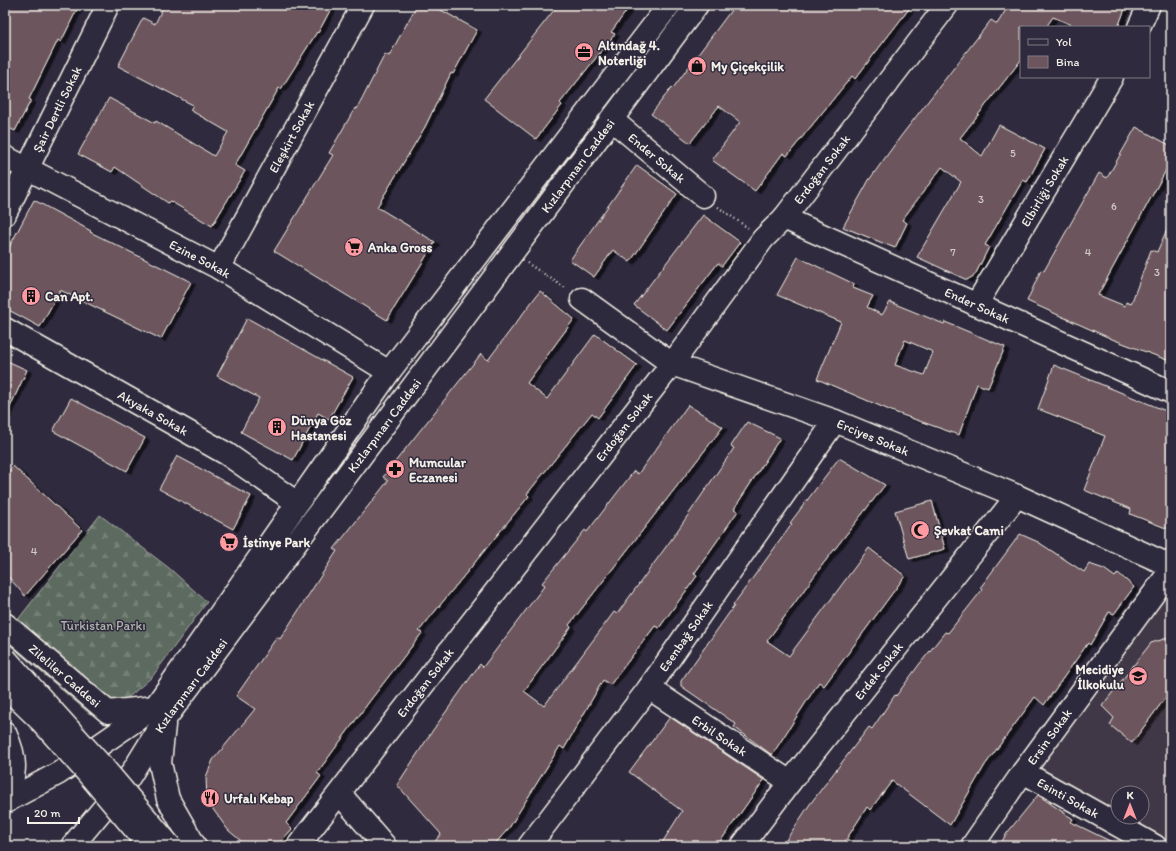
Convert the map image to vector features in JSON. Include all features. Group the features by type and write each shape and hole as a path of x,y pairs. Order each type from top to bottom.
{"street":[{"name":"Şair Dertli Sokak","path":"5,214 108,5"},
{"name":"Eleşkirt Sokak","path":"219,268 363,5"},
{"name":"Kızlarpınarı Caddesi","path":"72,846 128,779 160,713 297,503 389,372 669,5"},
{"name":"Kızlarpınarı Caddesi","path":"7,802 160,713 511,253 697,5"},
{"name":"Erdoğan Sokak","path":"298,846 340,794 672,364 763,239 784,218 947,5"},
{"path":"1139,26 1149,5"},
{"name":"Elbirliği Sokak","path":"976,305 1111,78"},
{"name":"Ender Sokak","path":"611,119 704,196"},
{"name":"Ezine Sokak","path":"5,157 219,268 389,372"},
{"name":"Ender Sokak","path":"784,218 1171,392"},
{"name":"Erciyes Sokak","path":"582,299 672,364 835,421 1017,496 1171,566"},
{"name":"Akyaka Sokak","path":"5,329 227,454 297,503"},
{"name":"Esenbağ Sokak","path":"529,846 650,688 835,421"},
{"name":"Erdek Sokak","path":"747,845 790,782 1017,496"},
{"name":"Ersin Sokak","path":"972,846 1023,772 1171,570"},
{"name":"Zileliler Caddesi","path":"5,624 108,712 160,713"},
{"path":"5,658 96,772 149,846"},
{"path":"5,686 96,772 170,846"},
{"name":"Erbil Sokak","path":"650,688 790,782"},
{"path":"160,713 160,763 168,799 195,846"},
{"path":"5,733 14,752 14,775 7,802"},
{"name":"Esinti Sokak","path":"1023,772 1151,845"},
{"path":"340,794 385,846"}],"path":[{"path":"704,196 763,239"},
{"path":"511,253 582,299"}],"shaded area":[{"name":"Mecidiye İlkokulu","path":"1171,583 1171,843 1157,839 1133,825 1150,825 1150,785 1110,785 1110,811 1039,769"}],"green space":[{"name":"Türkistan Parkı","path":"100,515 169,568 207,602 152,677 123,702 90,714 5,641 5,636"}],"building":[{"path":"5,5 79,5 61,42 58,40 29,99 31,100 15,131 5,126"},
{"path":"164,5 333,5 318,33 317,32 281,89 279,88 235,165 245,171 212,226 170,201 168,203 115,167 112,172 78,154 109,98 155,123 156,121 214,156 228,132 190,110 193,105 118,66 143,18 155,24"},
{"path":"417,5 432,5 477,30 453,74 451,73 425,127 377,207 435,242 387,320 274,251 333,155 329,153 355,108 357,109 385,54 389,56"},
{"path":"558,5 631,5 611,32 615,34 560,103 562,105 536,139 484,99"},
{"path":"735,5 912,5 855,79 852,76 787,156 783,153 755,191 712,160 740,122 719,106 690,143 651,114 672,87 673,88"},
{"path":"1009,5 1116,5 1125,9 1118,26 1075,26 1053,17 1047,26 1020,26 1020,61 960,138 982,156 999,125 1045,149 1027,182 1023,180 985,245 989,247 975,275 967,280 917,257 961,182 942,167 902,220 907,223 895,248 843,227 869,180 901,136 991,20 997,24"},
{"path":"1136,127 1171,146 1171,161 1098,295 1125,306 1126,302 1131,304 1151,250 1157,252 1171,220 1171,349 1167,360 1112,339 1027,301 1041,270 1044,271 1099,173 1107,178"},
{"path":"637,165 677,194 630,262 613,250 594,277 570,260"},
{"path":"34,200 91,231 90,232 191,282 161,339 60,290 40,327 5,308 5,255"},
{"path":"703,215 740,242 722,266 718,263 667,330 634,305"},
{"path":"798,257 854,284 853,288 873,296 867,307 882,315 890,302 944,324 945,322 1005,347 988,388 977,384 959,435 894,412 817,379 841,322 777,295","holes":["905,340 933,352 924,375 895,365"]},
{"path":"540,291 574,319 527,383 547,399 595,334 637,365 598,418 592,413 527,494 529,496 419,631 422,633 317,773 321,776 286,823 292,829 277,846 247,846 228,830 207,801 206,777 213,760 255,709 236,696 277,637 280,639 337,551 334,549 388,481 383,477 481,354 488,360"},
{"path":"247,318 353,377 329,419 318,413 293,460 241,432 259,398 217,376"},
{"path":"5,360 27,370 5,418"},
{"path":"1054,365 1171,413 1171,530 1130,514 1131,509 1084,490 1105,436 1038,409"},
{"path":"71,398 145,438 127,471 53,431"},
{"path":"688,405 723,427 569,625 571,627 524,691 544,706 614,612 617,614 671,540 734,448 731,446 747,422 780,438 734,509 738,511 694,574 697,576 659,628 655,626 610,685 603,680 564,749 560,746 509,828 493,846 431,846 441,834 397,785 433,730 480,664 483,667 545,585 542,583 585,530 587,532 634,471 638,474"},
{"path":"177,456 251,496 233,529 159,489"},
{"path":"839,458 885,485 823,564 767,641 789,656 869,548 905,576 824,686 819,682 772,755 734,727 736,724 681,686 681,681 734,606 733,605 792,524 790,523"},
{"path":"13,466 82,530 25,596 5,573 5,477"},
{"name":"Şevkat Cami","path":"932,501 945,549 909,559 895,511"},
{"path":"1020,534 1038,542 1084,572 1089,564 1104,569 1115,577 1118,573 1134,587 1114,614 1109,612 1090,645 1088,643 1044,705 1035,697 985,765 950,825 892,781 870,810 867,807 842,846 794,846 786,840 810,804 869,727 872,729 895,695 896,696 945,632 948,633 982,590 980,588"},
{"path":"1171,637 1171,690 1132,743 1110,725 1114,718 1102,706 1151,643"},
{"path":"670,717 764,780 717,846 660,846 682,811 629,772"},
{"path":"1038,795 1073,819 1071,822 1120,846 999,846 1007,833"}],"place":[{"name":"Altındağ 4. Noterliği","path":"584,52"},
{"name":"My Çiçekçilik","path":"697,66"},
{"name":"Anka Gross","path":"354,247"},
{"name":"Can Apt.","path":"31,296"},
{"name":"Dünya Göz Hastanesi","path":"277,427"},
{"name":"Mumcular Eczanesi","path":"395,469"},
{"name":"Şevkat Cami","path":"920,530"},
{"name":"İstinye Park","path":"229,542"},
{"name":"Mecidiye İlkokulu","path":"1138,676"},
{"name":"Urfalı Kebap","path":"210,798"}]}
